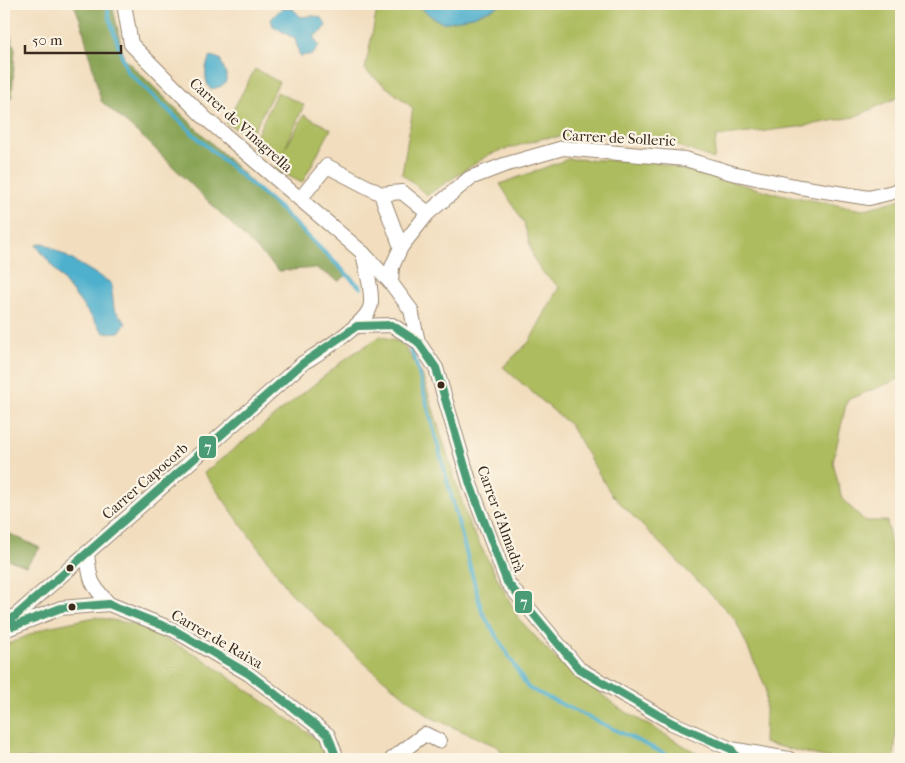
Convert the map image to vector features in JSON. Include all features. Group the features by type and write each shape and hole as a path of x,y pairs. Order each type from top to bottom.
{"street":[{"name":"Carrer de Vinagrella","path":"124,4 131,44 204,117 363,253 391,283 411,310 418,342"},
{"name":"Carrer de Solleric","path":"391,283 392,266 401,248 428,212 470,178 504,165 563,148 685,158 732,173 800,187 869,198 901,190"},
{"path":"300,199 327,166 381,194 402,192 428,212"},
{"path":"381,194 401,248"},
{"path":"357,326 372,305 370,284 363,253"},
{"path":"357,326 392,325 418,342"},
{"name":"Carrer Capocorb","path":"4,628 303,363 357,326"},
{"name":"Carrer d'Almadrà","path":"418,342 436,368 470,484 507,582 579,669 672,723 735,754 789,759"},
{"path":"87,554 90,579 109,604"},
{"name":"Carrer de Raixa","path":"4,628 61,608 109,604 174,630 249,674 328,735 337,759"},
{"path":"392,759 425,734 439,741"}],"green space":[{"path":"74,4 112,4 124,58 347,275 339,281 316,268 279,271 146,140 101,101 81,22"},
{"path":"378,4 901,4 901,96 854,117 798,127 716,137 714,159 656,138 587,135 544,138 490,154 427,195 402,174 413,108 365,70"},
{"path":"4,18 15,49 12,96 4,108"},
{"path":"255,69 279,82 250,137 226,123"},
{"path":"277,92 304,105 284,151 304,115 331,129 302,183 275,169 279,160 251,147"},
{"path":"568,159 652,161 770,192 862,210 901,199 901,380 899,379 847,400 833,462 842,499 865,521 887,521 901,611 901,673 894,759 832,759 764,743 766,688 735,619 611,494 570,425 503,367 529,342 559,287 541,271 534,259 524,223 500,184"},
{"path":"381,336 402,343 422,374 469,524 519,619 556,659 619,708 707,759 507,759 498,747 430,717 365,664 290,592 204,473 348,357"},
{"path":"4,531 40,548 26,566 4,558"},
{"path":"95,617 134,624 199,656 318,740 326,759 114,759 99,757 4,759 4,646 47,627"}],"water":[{"path":"419,4 501,4 472,16 441,22 418,6"},
{"path":"292,8 301,17 316,16 325,22 326,26 322,32 315,35 315,40 319,46 310,56 300,57 295,39 273,26 271,19 281,9"},
{"path":"211,56 220,59 225,70 226,79 222,85 210,89 206,72"},
{"path":"44,243 111,283 114,309 126,323 119,332 104,333 36,245"}],"waterway":[{"path":"107,4 109,17 127,71 202,142 279,208 361,288"},
{"path":"408,344 415,359 482,612 528,688 676,759"}],"transit line":[{"name":"7","path":"4,626 303,363 357,326 392,325 418,342 436,368 470,484 507,582 579,669 672,723 731,749 738,759"},
{"name":"7","path":"14,626 61,608 109,604 174,630 249,674 328,735 337,759"}]}
